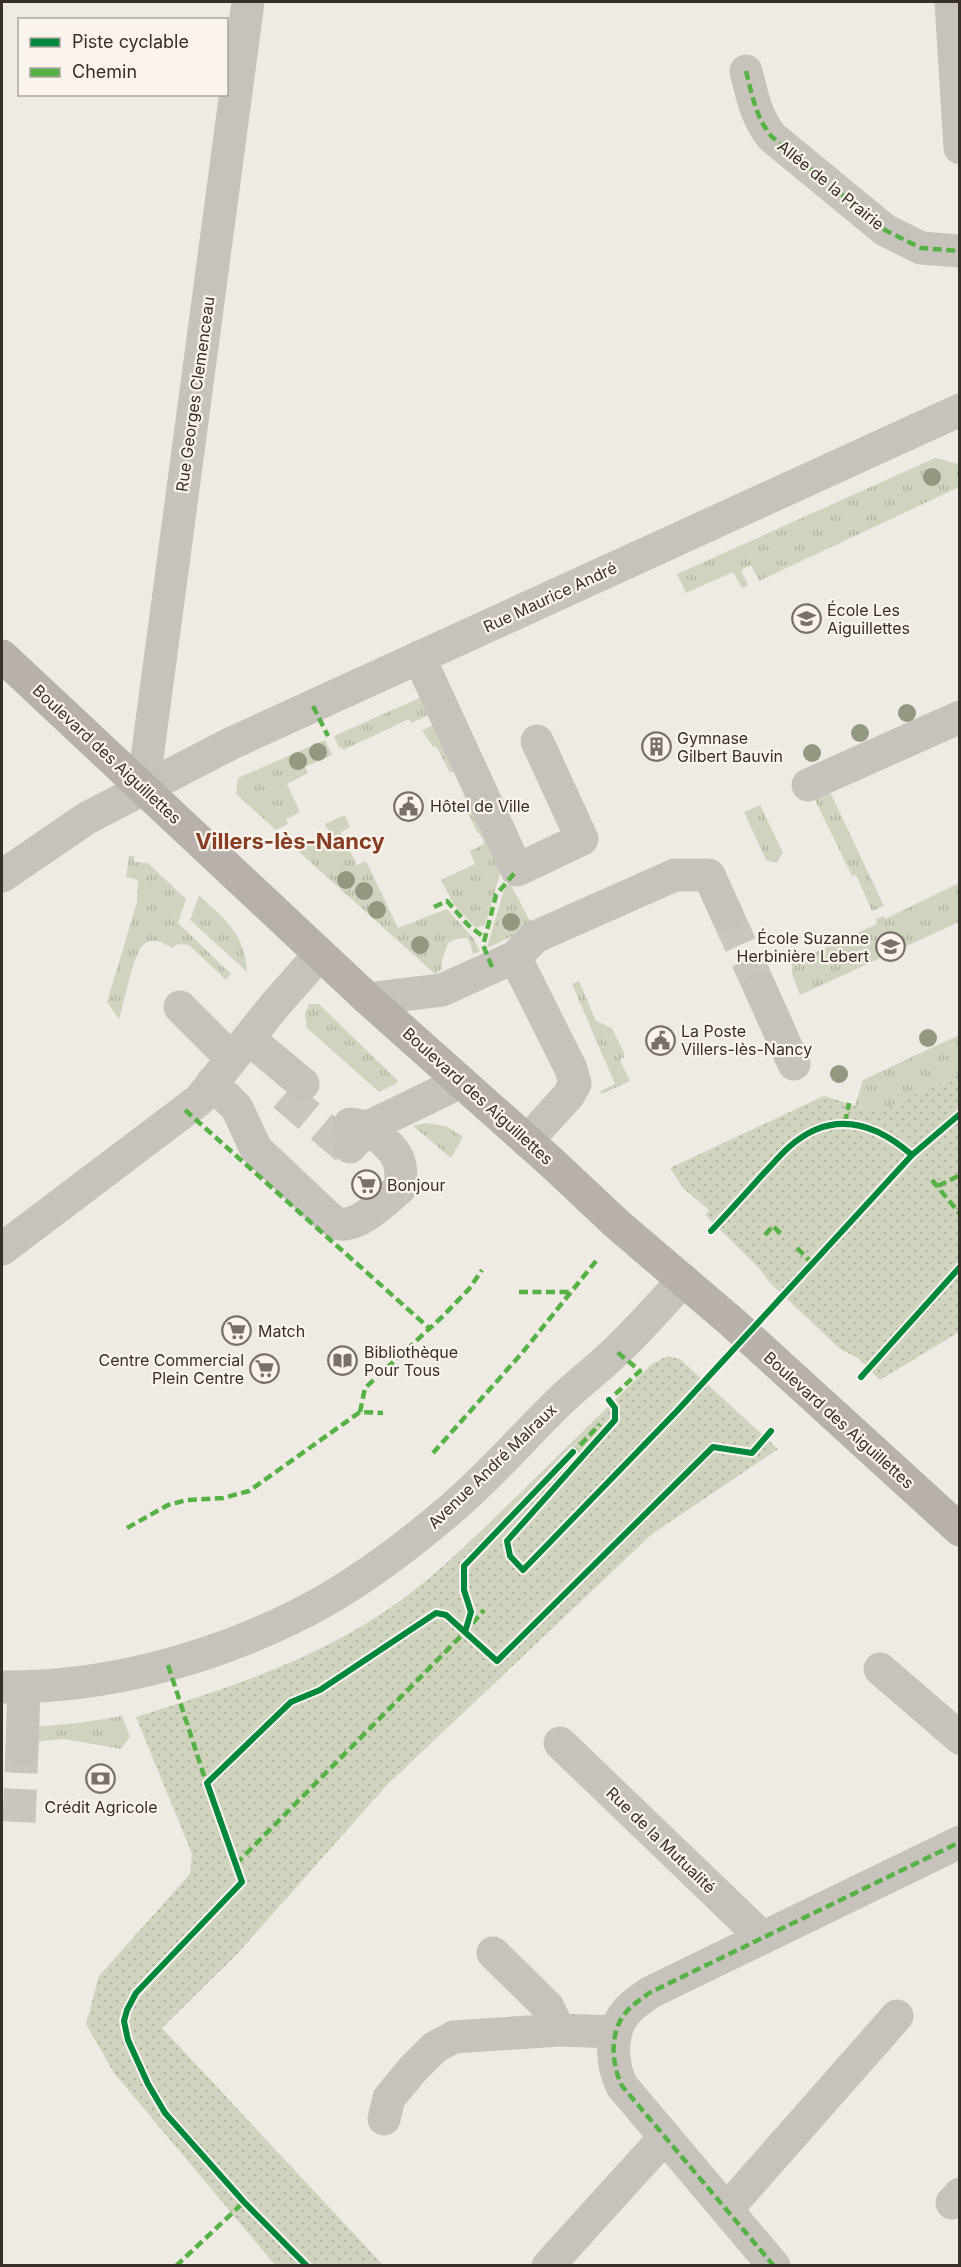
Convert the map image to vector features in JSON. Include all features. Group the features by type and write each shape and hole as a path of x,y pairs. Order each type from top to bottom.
{"main road":[{"name":"Boulevard des Aiguillettes","path":"2,656 368,999 960,1530"}],"street":[{"name":"Rue Georges Clemenceau","path":"143,788 248,2"},
{"path":"951,2 960,148"},
{"name":"Allée de la Prairie","path":"746,71 757,115 772,137 885,230 921,248 960,251"},
{"name":"Rue Maurice André","path":"2,876 87,818 232,743 960,410"},
{"path":"419,657 517,870 582,839 537,741"},
{"path":"808,785 960,717"},
{"path":"368,999 442,990 515,957 535,937 675,874 709,875 728,915"},
{"path":"2,1249 199,1100 231,1058 320,954"},
{"path":"515,957 571,1069 575,1084 568,1096 527,1141"},
{"path":"760,988 794,1064"},
{"path":"180,1007 231,1058 293,1090"},
{"path":"231,1058 237,1108 256,1149 327,1216 339,1224 372,1212 400,1188 402,1170 394,1151 356,1133 461,1082"},
{"name":"Avenue André Malraux","path":"10,1687 105,1678 168,1665 291,1619 349,1585 393,1556 453,1508 562,1399 616,1351 683,1280"},
{"path":"880,1669 960,1738"},
{"path":"10,1687 12,1746"},
{"name":"Rue de la Mutualité","path":"560,1743 763,1938"},
{"path":"774,2265 622,2086 616,2074 614,2049 620,2022 628,2010 649,1993 960,1842"},
{"path":"493,1953 548,2007 559,2030"},
{"path":"727,2209 897,2016"},
{"path":"384,2119 389,2098 412,2069 443,2042 454,2037 559,2030 616,2032"},
{"path":"548,2265 665,2137"}],"green space":[{"path":"935,458 959,464 959,487 759,581 751,565 741,570 748,585 742,588 733,572 686,593 677,574"},
{"path":"424,696 432,714 411,723 409,719 343,750 339,748 334,736"},
{"path":"437,724 458,769 450,773 436,746 433,747 422,730"},
{"path":"325,740 332,755 305,767 308,773 287,784 300,812 286,819 288,824 276,830 236,794 238,778"},
{"path":"830,792 884,906 872,911 856,875 852,876 815,800"},
{"path":"472,800 503,864 485,925 476,928 454,905 441,880 475,864 470,851 483,845 484,840 476,830 470,816 462,812 453,815 451,809"},
{"path":"760,805 783,853 776,863 766,860 744,812"},
{"path":"345,815 350,827 341,832 357,865 366,861 398,928 447,909 474,939 480,952 473,954 467,938 456,939 448,943 442,960 442,969 435,974 297,850 331,836 325,824"},
{"path":"129,856 134,856 134,862 148,863 186,899 178,923 231,974 226,980 189,945 178,944 172,948 161,942 149,941 142,946 135,960 119,1019 107,1002 137,902 138,880 126,877"},
{"path":"959,883 959,922 800,995 792,974 792,963 877,924 876,919 884,916 885,919"},
{"path":"511,885 533,927 487,948 505,886"},
{"path":"199,895 225,920 238,937 247,972 190,920"},
{"path":"579,981 596,1021 612,1028 624,1053 624,1057 620,1060 630,1081 602,1094 600,1091 615,1084 572,984"},
{"path":"309,1004 319,1004 398,1081 396,1084 379,1092 307,1028 305,1014"},
{"path":"959,1035 959,1075 876,1113 855,1105 863,1080"},
{"path":"959,1075 959,1332 880,1380 858,1358 840,1349 770,1283 758,1267 705,1215 709,1210 683,1188 670,1168 824,1096 876,1112"},
{"path":"425,1123 446,1126 463,1137 451,1158 413,1126"},
{"path":"668,1356 680,1359 778,1449 652,1534 386,1786 239,1952 162,2028 383,2265 275,2265 114,2073 86,2024 99,1976 190,1874 192,1854 136,1717 240,1683 307,1655 340,1639 401,1600 446,1564 652,1364"},
{"path":"122,1716 130,1737 121,1749 64,1739 31,1742 32,1727"}],"tunnel":[{"path":"727,915 760,988"},
{"path":"284,1095 348,1149 350,1147"},
{"path":"19,1822 22,1749"}],"marked path":[{"path":"746,71 758,114 772,137 885,230 921,248 960,251"},
{"path":"313,706 328,736"},
{"path":"492,967 483,945 496,895 517,870"},
{"path":"434,907 447,901 468,925 485,938"},
{"path":"845,1123 849,1103"},
{"path":"185,1110 430,1329"},
{"path":"938,1186 960,1175"},
{"path":"932,1180 960,1214"},
{"path":"765,1235 773,1226 781,1234"},
{"path":"797,1248 812,1263"},
{"path":"433,1453 522,1353 596,1261"},
{"path":"360,1412 365,1388 442,1317 469,1289 482,1270"},
{"path":"519,1292 570,1292"},
{"path":"612,1404 609,1400 640,1371 616,1351"},
{"path":"127,1528 168,1505 187,1500 223,1498 249,1491 360,1412 383,1413"},
{"path":"571,1455 600,1424"},
{"path":"236,1864 484,1610"},
{"path":"168,1665 208,1788"},
{"path":"774,2266 622,2086 614,2057 617,2028 627,2011 649,1993 960,1842"},
{"path":"176,2266 244,2202"}],"cycle path":[{"path":"609,1400 615,1408 615,1420 507,1541 510,1556 523,1570 677,1411 912,1155 960,1114"},
{"path":"711,1231 786,1150 805,1135 820,1128 836,1124 852,1124 867,1128 882,1134 912,1155"},
{"path":"861,1377 960,1267"},
{"path":"307,2266 244,2202 165,2113 148,2084 128,2040 124,2021 136,1993 242,1882 207,1783 291,1702 320,1690 436,1613 446,1615 497,1661 713,1447 752,1453 771,1431"},
{"path":"465,1632 471,1612 464,1590 464,1566 573,1452"}],"place":[{"name":"École Les Aiguillettes","path":"806,619"},
{"name":"Gymnase Gilbert Bauvin","path":"656,747"},
{"name":"Hôtel de Ville","path":"409,806"},
{"name":"École Suzanne Herbinière Lebert","path":"890,947"},
{"name":"La Poste Villers-lès-Nancy","path":"660,1040"},
{"name":"Bonjour","path":"366,1185"},
{"name":"Match","path":"237,1331"},
{"name":"Bibliothèque Pour Tous","path":"343,1361"},
{"name":"Centre Commercial Plein Centre","path":"265,1369"},
{"name":"Crédit Agricole","path":"101,1779"}],"district":[{"name":"Villers-lès-Nancy","path":"290,841"}]}
